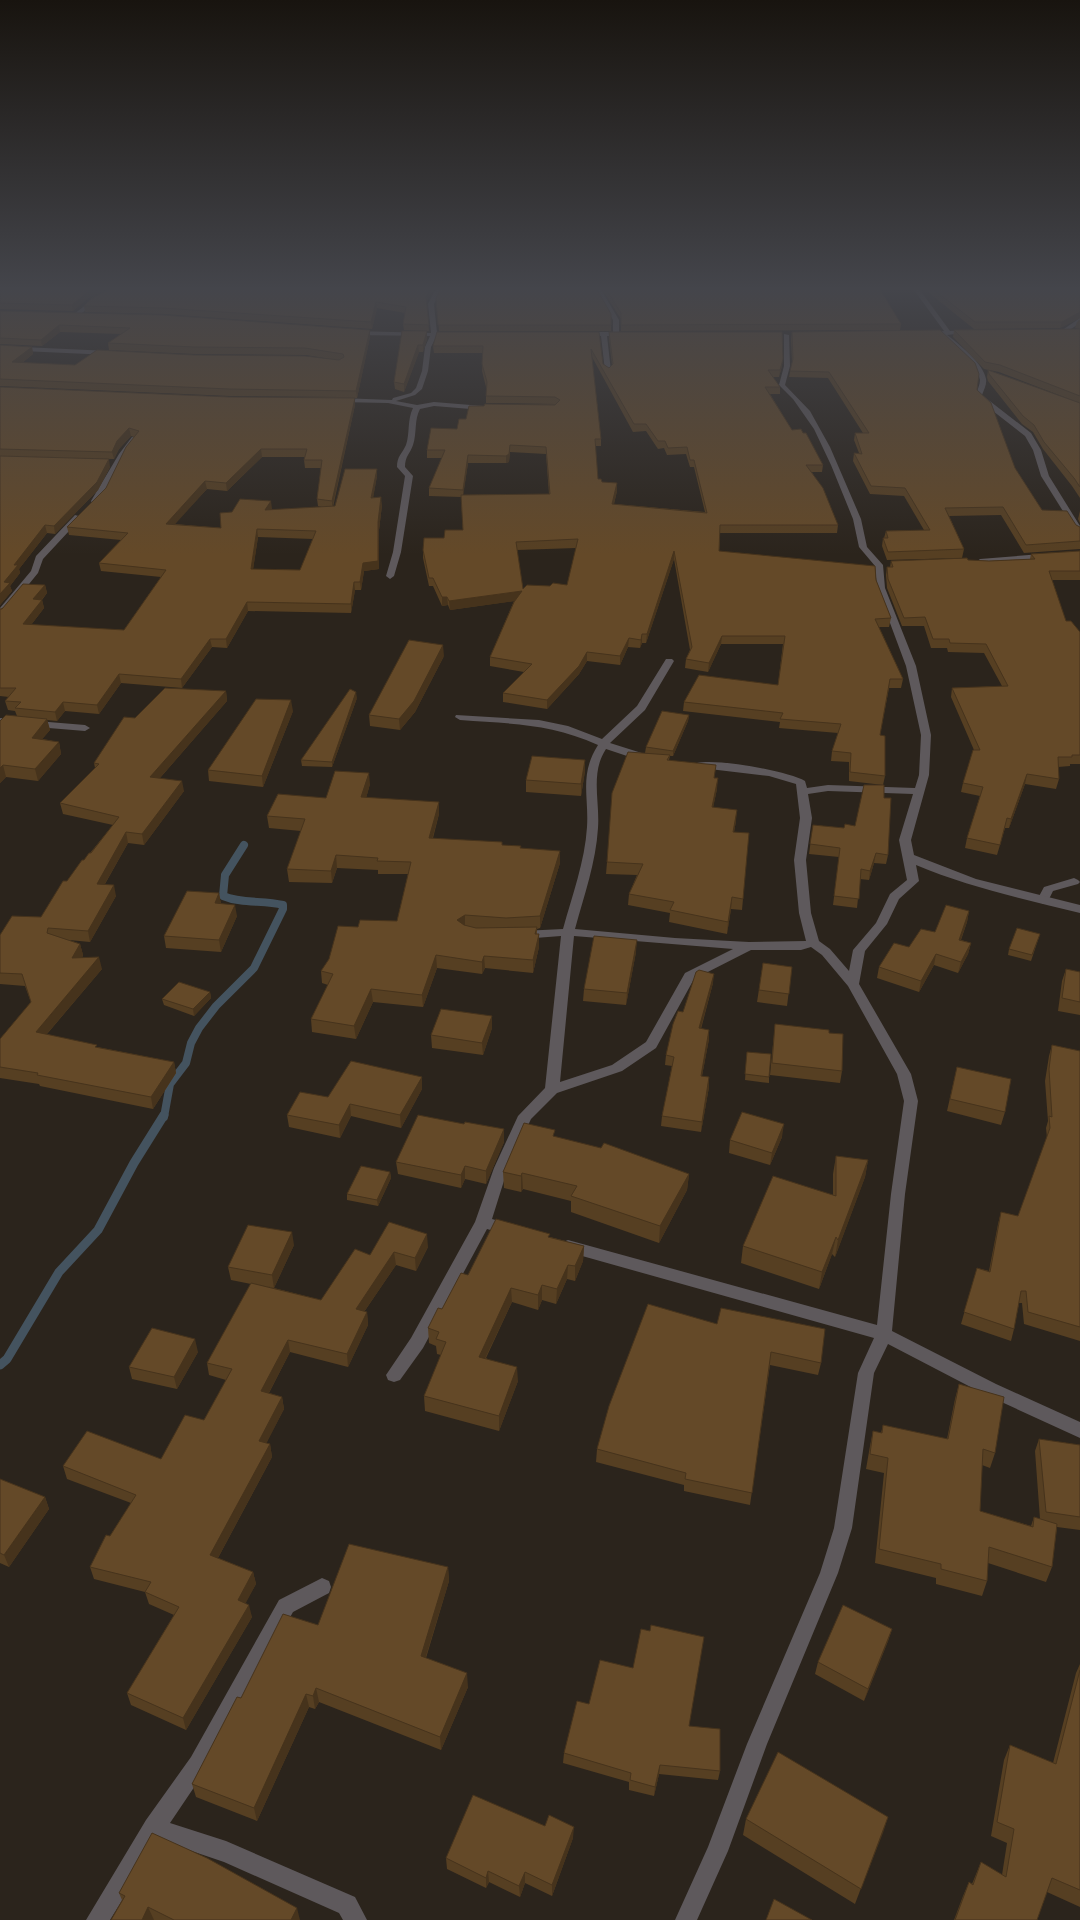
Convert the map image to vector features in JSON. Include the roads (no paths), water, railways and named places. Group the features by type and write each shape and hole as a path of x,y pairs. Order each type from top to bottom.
{"street":[{"path":"388,401 413,394 419,389 424,376"},
{"path":"785,376 782,385 794,394 817,426 858,522 861,546 866,554 883,565 880,588 911,666 926,734 924,775 905,840 910,858 913,882 894,897 881,924 859,950 853,984"},
{"path":"985,376 979,395 986,403 1028,434 1037,450 1045,476 1080,532"},
{"path":"334,400 388,401 417,407 434,404 489,408"},
{"path":"390,576 395,564 404,506 404,494 409,476 401,467 401,457 409,450 412,439 409,424 417,407"},
{"path":"0,614 35,571 39,558 103,492 113,463 135,439"},
{"path":"968,563 1080,554"},
{"path":"552,1090 568,932 587,863 592,827 590,783 597,754 604,743 641,708 669,662"},
{"path":"460,717 538,723 564,728 604,743 615,751 652,758"},
{"path":"0,721 85,728"},
{"path":"686,1920 717,1851 757,1744 828,1573 840,1537 866,1373 884,1334 898,1194 911,1101 904,1074 853,984 826,952 813,943 805,913 800,860 806,818 802,783 795,778 692,764"},
{"path":"802,792 828,788 918,791"},
{"path":"910,858 943,873 1080,909"},
{"path":"1042,900 1048,890 1074,882"},
{"path":"506,936 568,932 674,942 749,946 801,946 813,943"},
{"path":"394,1375 418,1343 483,1222 501,1168 525,1116 552,1090 617,1068 651,1045 689,976 749,946"},
{"path":"483,1222 522,1233"},
{"path":"550,1241 884,1334 990,1388 1080,1430"},
{"path":"97,1920 154,1828 198,1764 286,1606 322,1587"},
{"path":"154,1828 226,1852 347,1905 356,1920"}],"waterway":[{"path":"164,1117 170,1084 186,1063 191,1043 199,1028 216,1006 254,968 283,909 283,905 238,900 223,896 225,875 244,845"},
{"path":"0,1365 7,1359 59,1272 98,1230 134,1163 164,1115"}]}
